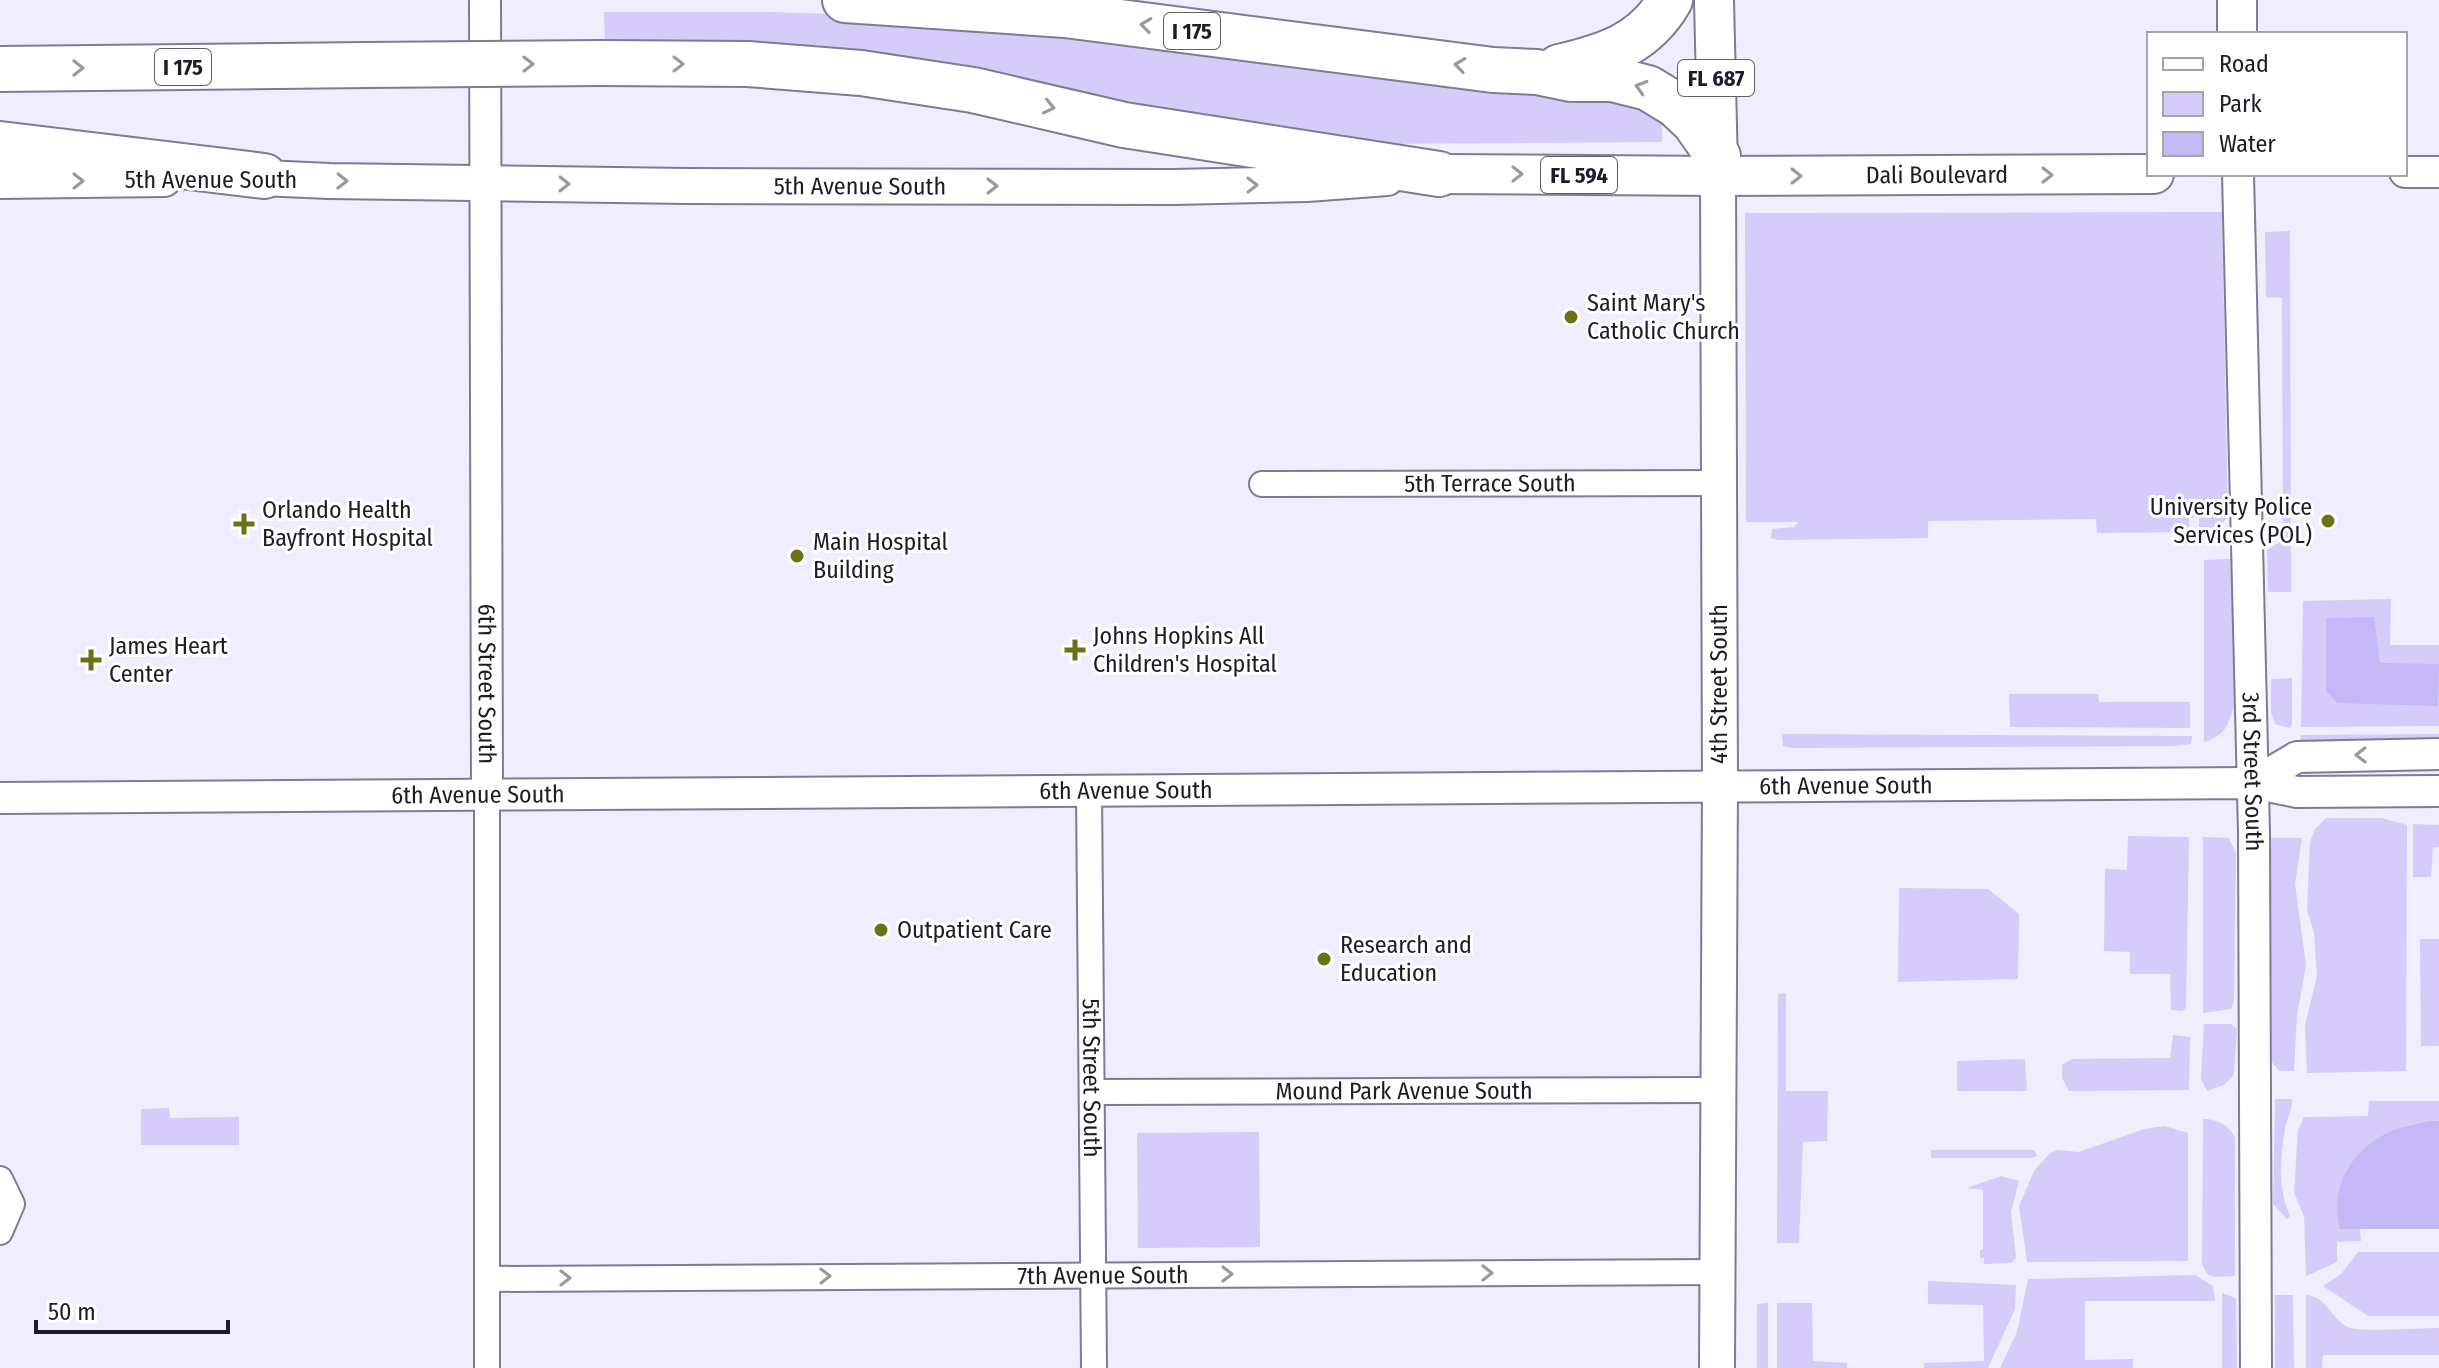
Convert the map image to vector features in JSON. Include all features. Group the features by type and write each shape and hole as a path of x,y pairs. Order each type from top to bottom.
{"highway":[{"name":"I 175","path":"845,0 1065,15 1493,70 1537,72"},
{"path":"1537,72 1604,54 1640,37 1660,17 1670,0"},
{"name":"I 175","path":"0,69 748,64 861,73 973,90 1124,125 1439,174"},
{"path":"1537,72 1571,79 1612,79 1648,88 1676,105 1694,122 1718,166"},
{"path":"0,144 264,176"}],"main road":[{"name":"4th Street South","path":"1714,0 1718,166 1720,785 1717,1368"},
{"path":"2237,0 2237,32"},
{"name":"5th Avenue South","path":"0,181 264,176 329,181 486,183 1174,187 1307,184 1439,174 1718,166"},
{"name":"Dali Boulevard","path":"1718,166 2147,174"}],"street":[{"name":"6th Street South","path":"485,0 487,1368"},
{"path":"2407,172 2439,172"},
{"name":"3rd Street South","path":"2238,176 2253,783 2256,1368"},
{"name":"5th Terrace South","path":"1262,484 1718,483"},
{"path":"2253,783 2297,757 2439,754"},
{"name":"6th Avenue South","path":"0,798 2253,783 2297,792 2439,791"},
{"name":"5th Street South","path":"1089,790 1094,1368"},
{"name":"Mound Park Avenue South","path":"1092,1092 1717,1090"},
{"path":"0,1179 12,1204 0,1232"},
{"name":"7th Avenue South","path":"487,1279 1717,1272"}],"green space":[{"path":"604,12 771,12 949,18 1621,102 1662,120 1662,142 1362,144 605,45"},
{"path":"2222,212 2228,517 2216,530 2199,530 2199,517 2189,518 2189,532 2097,533 2096,519 1928,521 1928,538 1779,540 1771,538 1772,529 1794,527 1798,522 1746,522 1745,213"},
{"path":"2290,231 2291,592 2268,592 2267,550 2283,540 2282,298 2266,297 2265,232"},
{"path":"2234,559 2234,707 2224,729 2204,742 2204,560"},
{"path":"2391,599 2390,645 2439,645 2439,726 2301,727 2303,601"},
{"path":"2292,678 2290,728 2275,724 2271,712 2271,679"},
{"path":"2009,694 2098,694 2099,702 2190,702 2190,728 2010,727"},
{"path":"1782,734 2192,736 2191,744 2174,746 1791,748 1783,746"},
{"path":"2439,734 2439,744 2300,742 2301,735"},
{"path":"2326,818 2382,818 2407,825 2406,1071 2307,1073 2305,1026 2317,976 2314,933 2307,910 2310,842 2315,829"},
{"path":"2413,824 2439,825 2439,847 2433,847 2431,877 2413,877"},
{"path":"2128,836 2189,837 2186,1008 2182,1011 2171,1010 2170,974 2130,974 2130,952 2104,951 2105,869 2127,870"},
{"path":"2203,837 2229,838 2236,853 2234,1002 2231,1009 2203,1013"},
{"path":"2270,838 2302,838 2295,884 2306,965 2297,1015 2294,1071 2279,1071 2272,1062"},
{"path":"1899,888 1988,889 2019,914 2018,979 1898,982"},
{"path":"2420,939 2439,939 2439,1046 2421,1046"},
{"path":"1786,993 1786,1091 1828,1091 1827,1141 1803,1142 1799,1243 1777,1243 1778,994"},
{"path":"2204,1024 2232,1024 2237,1029 2234,1075 2224,1085 2207,1091 2201,1079"},
{"path":"2173,1035 2190,1037 2189,1090 2069,1091 2062,1078 2062,1065 2072,1059 2170,1058"},
{"path":"2025,1059 2027,1091 1957,1091 1957,1061"},
{"path":"2275,1099 2292,1099 2281,1162 2283,1196 2290,1216 2287,1219 2273,1204"},
{"path":"2369,1101 2439,1101 2439,1121 2428,1121 2340,1228 2360,1229 2361,1241 2337,1242 2337,1262 2306,1276 2304,1216 2294,1193 2298,1130 2304,1117 2368,1116"},
{"path":"169,1108 170,1118 239,1117 239,1145 141,1145 141,1109"},
{"path":"2203,1119 2222,1124 2235,1137 2235,1276 2214,1277 2207,1274 2202,1264"},
{"path":"2165,1126 2188,1133 2188,1261 2027,1262 2019,1206 2034,1171 2050,1153 2057,1150 2079,1152 2144,1129"},
{"path":"1259,1132 1260,1247 1138,1248 1137,1133"},
{"path":"1931,1150 2034,1150 2037,1156 2031,1158 1931,1158"},
{"path":"2001,1176 2019,1181 2011,1212 2016,1258 2011,1263 1984,1264 1984,1258 1980,1258 1980,1250 1983,1249 1983,1190 1967,1188"},
{"path":"2358,1252 2439,1252 2439,1316 2368,1316 2323,1286 2341,1274"},
{"path":"2195,1275 2213,1286 2215,1301 2085,1301 2085,1360 2133,1359 2133,1368 2000,1368 2017,1332 2028,1279"},
{"path":"1928,1281 2016,1285 2015,1309 1988,1368 1924,1368 1924,1363 1984,1361 1983,1305 1928,1304"},
{"path":"2222,1293 2236,1298 2237,1368 2222,1368"},
{"path":"2275,1295 2293,1295 2294,1368 2275,1368"},
{"path":"2306,1295 2325,1304 2338,1320 2350,1328 2439,1328 2439,1355 2323,1355 2322,1368 2306,1368"},
{"path":"1768,1303 1768,1368 1757,1368 1757,1304"},
{"path":"1777,1303 1812,1303 1813,1361 1847,1363 1847,1368 1777,1368"}],"water":[{"path":"2374,617 2380,663 2439,664 2438,706 2337,703 2326,690 2326,618"},
{"path":"2428,1121 2439,1121 2439,1229 2340,1229 2340,1186 2352,1162 2361,1151 2385,1134"}],"place":[{"name":"Saint Mary's Catholic Church","path":"1571,317"},
{"name":"University Police Services (POL)","path":"2328,521"},
{"name":"Orlando Health Bayfront Hospital","path":"244,524"},
{"name":"Main Hospital Building","path":"797,556"},
{"name":"Johns Hopkins All Children's Hospital","path":"1075,650"},
{"name":"James Heart Center","path":"91,660"},
{"name":"Outpatient Care","path":"881,930"},
{"name":"Research and Education","path":"1324,959"}]}
